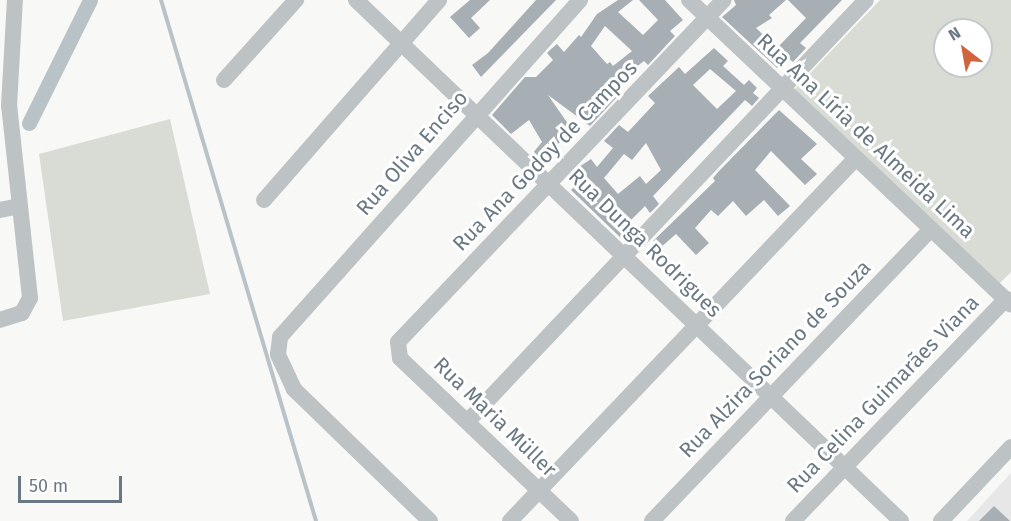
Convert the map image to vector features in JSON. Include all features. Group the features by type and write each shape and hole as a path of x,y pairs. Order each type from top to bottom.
{"street":[{"path":"0,2 6,0"},
{"path":"6,319 27,308 30,298 20,206 4,107 15,0"},
{"path":"224,80 296,0"},
{"name":"Rua Dunga Rodrigues","path":"356,0 552,184 901,521"},
{"path":"264,200 400,41 439,0"},
{"name":"Rua Oliva Enciso","path":"430,521 294,389 278,354 280,337 580,0"},
{"name":"Rua Ana Líria de Almeida Lima","path":"689,0 1008,302"},
{"name":"Rua Ana Godoy de Campos","path":"398,342 552,184 724,0"},
{"path":"468,421 866,0"},
{"path":"510,521 699,326 856,158"},
{"path":"0,210 20,206"},
{"name":"Rua Alzira Soriano de Souza","path":"652,521 931,229"},
{"name":"Rua Celina Guimarães Viana","path":"793,521 1008,302"},
{"name":"Rua Maria Müller","path":"398,342 400,358 571,521"},
{"path":"941,521 1011,447"}],"shaded area":[{"path":"880,0 1011,0 1011,272 999,284 794,90"},
{"path":"170,119 210,294 63,321 39,154"},
{"path":"1011,473 1011,521 967,521"}],"building":[{"path":"470,0 490,0 471,18 480,28 469,38 450,17"},
{"path":"536,0 556,0 481,77 472,65 488,53"},
{"path":"618,0 633,0 618,12 643,35 658,20 639,0 665,0 683,20 670,31 675,36 648,65 644,61 623,77 612,90 618,96 590,126 548,95 573,131 552,149 554,152 544,163 532,154 542,142 529,120 511,134 492,115 525,77 536,77 553,60 547,53 550,50 557,44 564,52 579,35 581,37 597,14","holes":["605,26 632,51 613,66 610,62 607,64 591,46"]},
{"path":"734,0 786,0 769,15 772,18 756,28 777,48 806,18 788,0 842,0 800,43 806,48 793,62 788,58 777,68 722,17 736,5"},
{"path":"714,48 728,61 723,66 744,85 749,80 757,88 753,93 759,98 752,106 745,100 653,196 659,204 650,213 645,206 630,221 636,228 624,241 571,190 585,176 579,167 591,159 597,167 613,148 604,141 619,125 628,132 655,103 648,96 679,67 685,74","holes":["710,69 736,91 717,109 693,85","646,143 661,170 646,184 640,176 618,194 604,178 624,154 632,160"]},
{"path":"779,110 817,144 801,159 817,174 805,185 771,151 755,170 790,206 778,216 764,200 746,216 733,201 718,216 711,210 695,228 709,243 696,255 676,234 660,248 653,241 715,181 713,178 719,171"},
{"path":"994,506 1010,521 979,521"}],"waterway":[{"path":"29,123 90,0"},
{"path":"161,0 316,521"}]}
